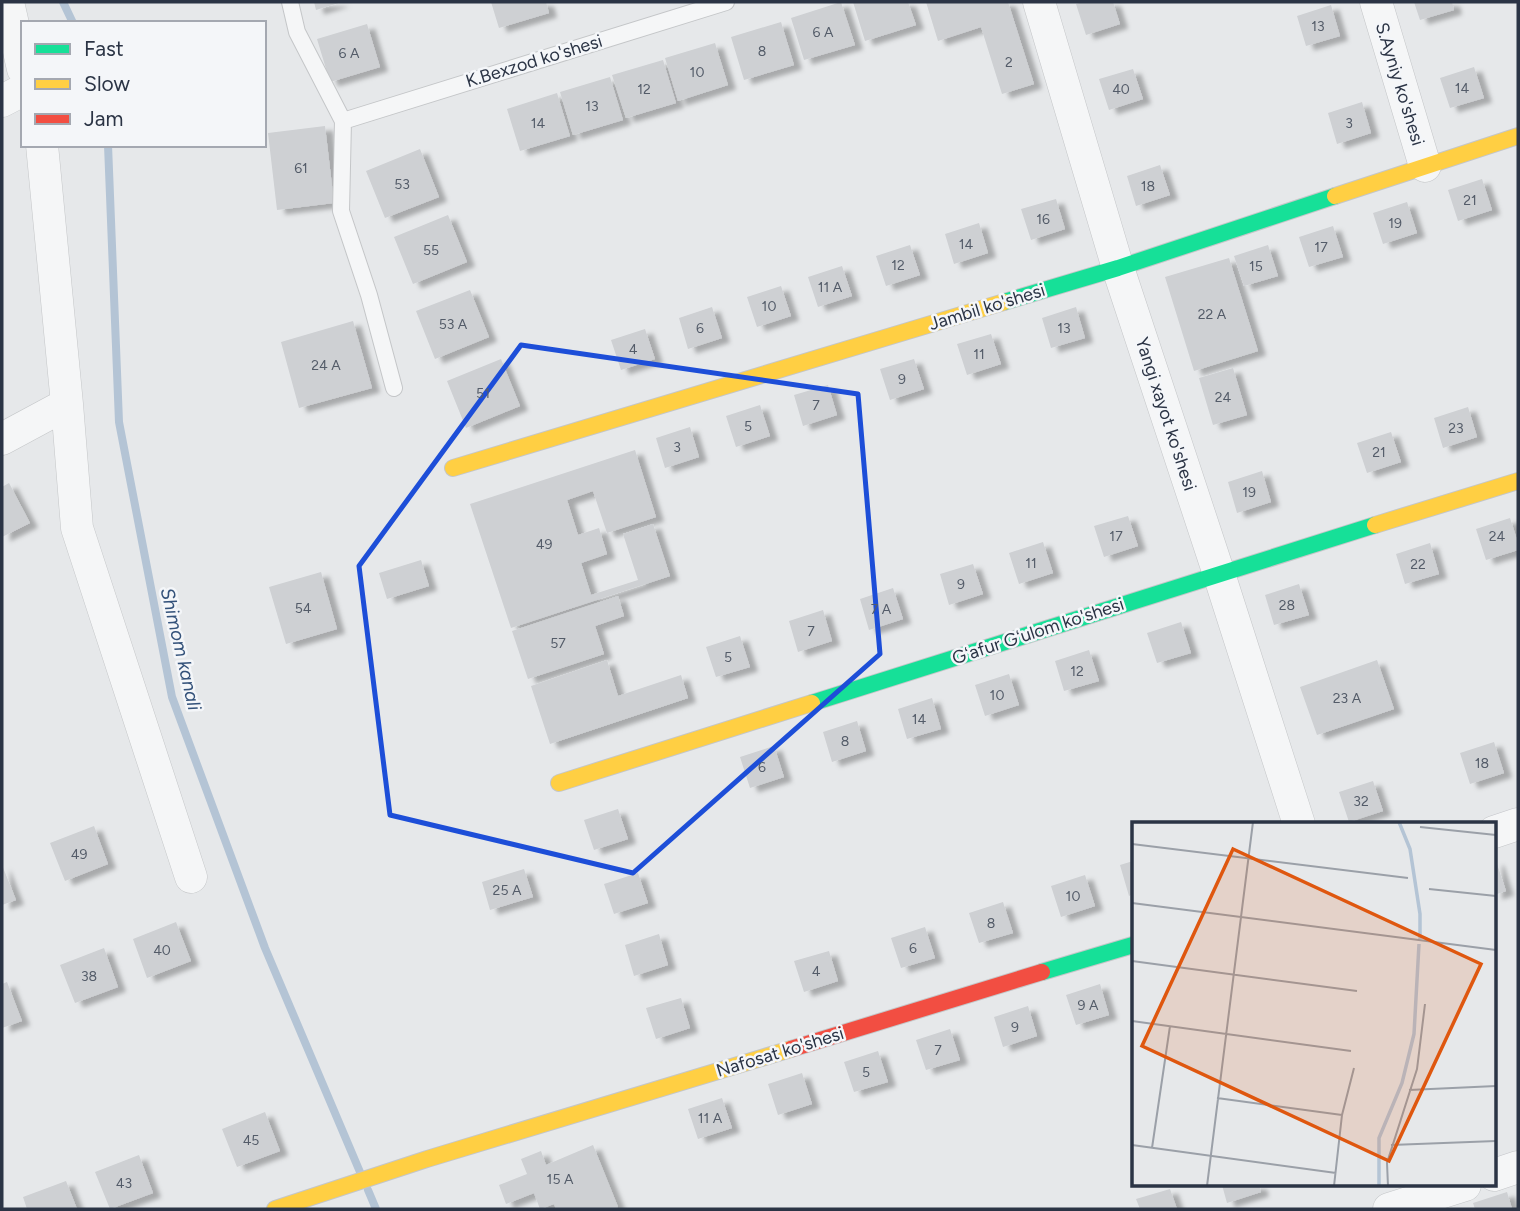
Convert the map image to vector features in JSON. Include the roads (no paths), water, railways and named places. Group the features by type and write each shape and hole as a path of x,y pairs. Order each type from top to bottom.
{"street":[{"path":"8,2 21,60"},
{"name":"Yangi xayot ko'shesi","path":"1040,2 1118,268 1298,822"},
{"name":"S.Ayniy ko'shesi","path":"1376,2 1425,166"},
{"path":"2,101 21,91"},
{"name":"Jambil ko'shesi","path":"453,468 1118,268 1518,136"},
{"path":"42,147 68,404 77,528 191,877"},
{"path":"2,439 68,404"},
{"name":"Gʻafur Gʻulom ko'shesi","path":"559,783 1518,481"},
{"path":"1496,831 1518,824"},
{"name":"Nafosat ko'shesi","path":"275,1209 427,1159 1132,946"},
{"path":"1496,1174 1518,1167"},
{"path":"1389,1209 1462,1186"}],"lane":[{"path":"290,2 298,32 343,121 341,211 369,295 394,388"},
{"name":"K.Bexzod ko'shesi","path":"343,121 726,2"}],"waterway":[{"name":"Shimom kanali","path":"63,2 72,21"},
{"name":"Shimom kanali","path":"108,147 119,422 172,697 265,948 360,1172"},
{"name":"Shimom kanali","path":"368,1190 376,1209"}]}
